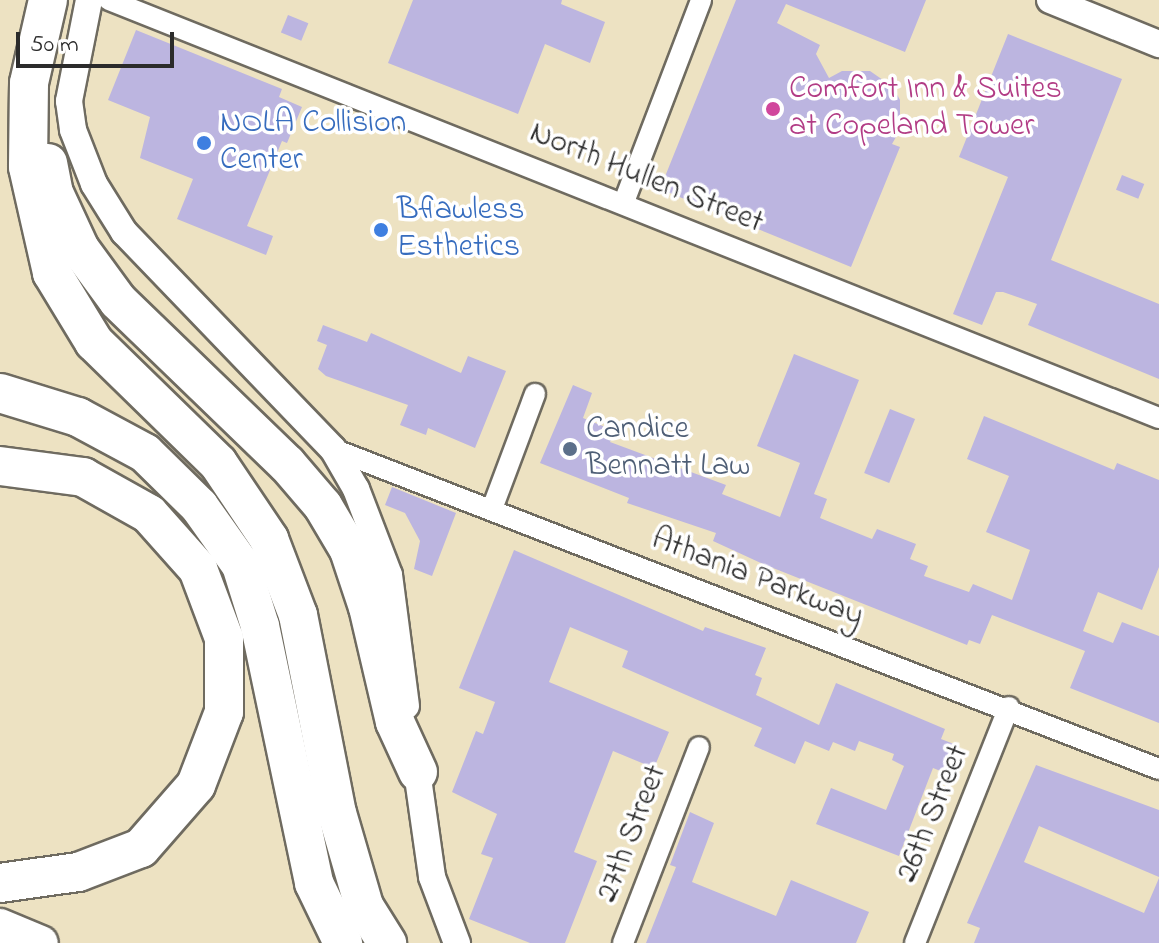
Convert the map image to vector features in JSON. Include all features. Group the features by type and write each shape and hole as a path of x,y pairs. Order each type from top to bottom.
{"highway":[{"path":"48,0 29,83 28,167 36,220 52,273 94,342 218,463 269,539 298,615 337,813 364,906 387,943"},
{"path":"29,83 39,109 54,193 80,249 118,301 287,464 323,506 349,550 368,607 395,722 418,772"},
{"path":"0,393 78,417 145,453 199,506 241,565 314,883 343,943"},
{"path":"0,466 83,477 149,514 198,569 224,638 224,712 196,785 141,848 78,872 0,883"},
{"path":"0,926 41,943"}],"street":[{"path":"89,0 69,101 73,130 94,184 124,232 333,449 356,489 389,575 432,877 457,943"},
{"name":"North Hullen Street","path":"109,0 624,202 1159,418"},
{"path":"624,202 701,0"},
{"path":"1050,0 1159,44"},
{"path":"492,509 535,394"},
{"name":"Athania Parkway","path":"333,449 1009,707 1159,769"},
{"name":"26th Street","path":"915,943 1009,707"},
{"name":"27th Street","path":"623,943 699,747"}],"building":[{"path":"413,0 562,0 561,4 605,22 590,63 545,44 518,114 388,63"},
{"path":"736,0 926,0 905,52 786,4 777,23 820,45 816,54 829,78 842,71 870,71 893,87 900,100 900,130 892,144 900,147 851,267 660,189"},
{"path":"288,15 308,23 301,41 281,33"},
{"name":"NOLA Collision Center","path":"136,30 282,89 279,97 302,107 287,143 282,141 247,226 273,236 266,255 177,219 193,179 140,158 150,117 108,100"},
{"path":"1008,34 1122,79 1051,260 1159,304 1159,379 1028,325 1037,304 1003,292 996,292 982,325 953,314 1008,177 959,157"},
{"path":"1122,175 1144,184 1138,199 1116,190"},
{"path":"323,325 367,342 371,333 461,373 468,356 506,371 475,448 428,428 426,435 400,425 408,405 326,376 318,369 327,345 317,341"},
{"path":"794,354 859,380 814,494 827,499 820,518 872,539 877,529 916,544 910,559 928,566 924,576 969,592 973,584 1012,600 1030,550 986,532 1009,476 967,459 984,416 1114,470 1117,463 1159,480 1159,567 1142,610 1098,592 1083,631 1113,643 1122,622 1159,636 1159,723 1070,688 1085,651 992,615 980,644 969,640 967,645 763,564 713,541 716,533 627,503 629,498 540,463 573,385 592,393 583,418 615,431 610,442 726,485 722,494 780,517 800,463 757,446"},
{"path":"890,409 915,419 889,483 864,473"},
{"path":"392,487 456,513 432,576 414,569 420,541 405,513 385,505"},
{"path":"514,550 703,631 705,627 766,648 755,675 762,678 756,695 819,725 836,683 945,729 941,739 959,746 948,774 933,768 899,856 816,824 831,788 886,810 904,766 892,760 894,754 859,741 855,751 833,742 829,751 805,741 795,764 754,746 762,728 622,667 628,651 570,627 549,682 669,732 654,768 613,751 574,852 597,861 565,943 530,943 469,919 493,858 481,854 497,814 452,792 476,731 483,734 495,702 459,688"},
{"path":"1036,765 1159,810 1159,877 1039,826 1024,862 1144,913 1159,878 1159,943 974,943 980,928 967,923"},
{"path":"690,812 714,823 692,882 776,916 791,880 869,912 856,943 646,943 676,867 670,865"}],"place":[{"name":"Comfort Inn & Suites at Copeland Tower","path":"773,109"},
{"name":"NOLA Collision Center","path":"204,143"},
{"name":"Bflawless Esthetics","path":"381,230"},
{"name":"Candice Bennatt Law","path":"570,449"}]}
